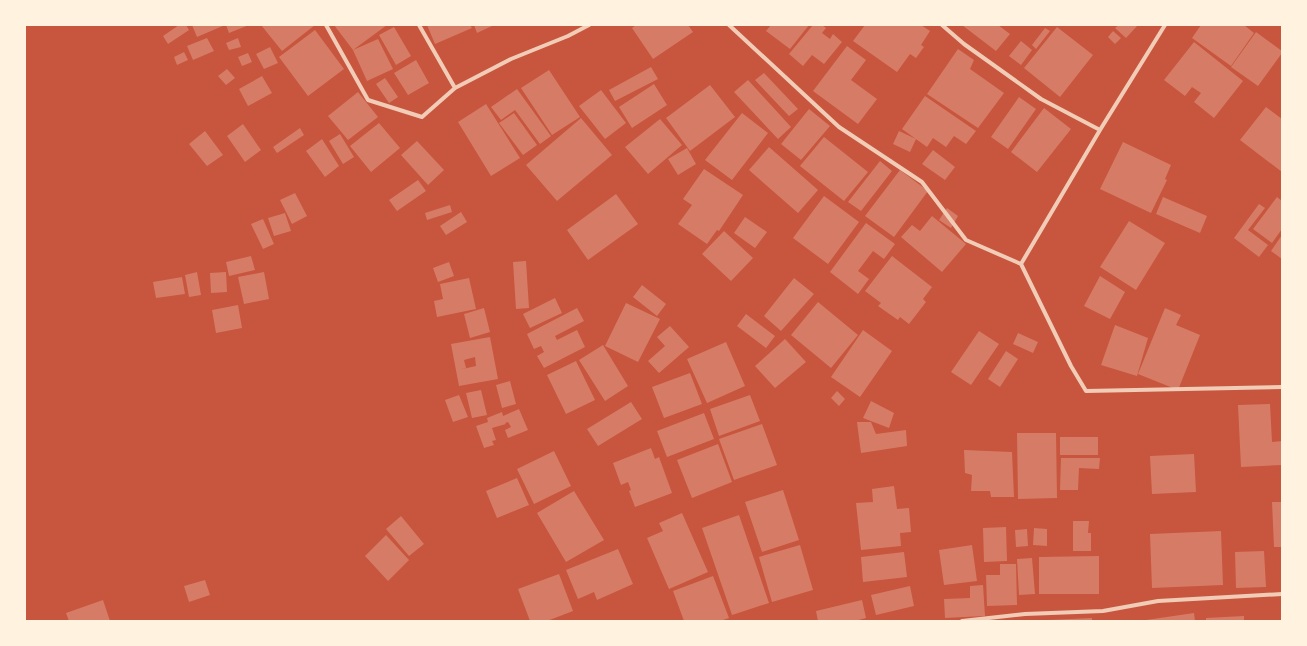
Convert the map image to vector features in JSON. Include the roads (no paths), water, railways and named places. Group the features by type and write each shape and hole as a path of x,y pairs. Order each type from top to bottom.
{"street":[{"path":"326,25 368,100 422,117 455,88 511,59 568,36 589,25"},
{"path":"419,25 455,88"},
{"path":"729,25 839,127 922,182 966,240 1021,264 1071,366 1086,391 1282,387"},
{"path":"942,25 964,44 1041,99 1100,130"},
{"path":"1021,264 1100,130 1165,25"},
{"path":"962,621 1025,614 1103,611 1158,601 1282,594"}]}
